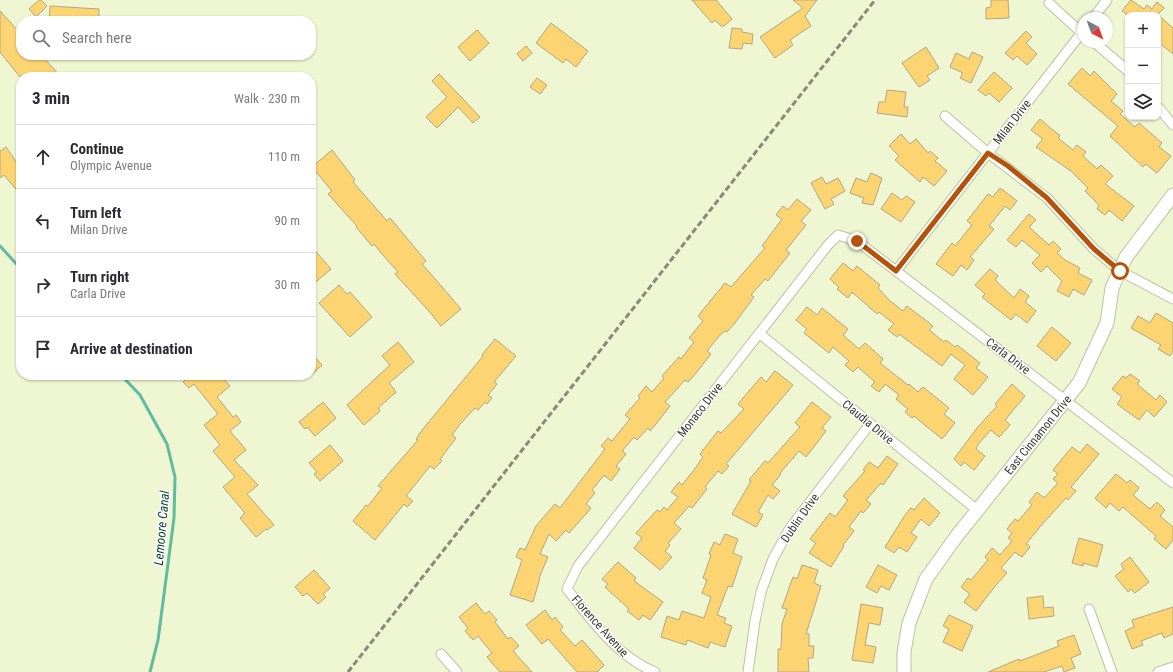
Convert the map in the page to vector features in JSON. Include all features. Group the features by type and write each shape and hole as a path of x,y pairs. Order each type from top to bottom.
{"street":[{"path":"1098,12 1107,0"},
{"path":"1049,3 1077,27"},
{"name":"Milan Drive","path":"896,271 1077,40"},
{"path":"1101,48 1125,68"},
{"path":"1161,111 1173,125"},
{"path":"945,116 988,153 1008,166 1047,198 1094,249 1120,271 1173,300"},
{"name":"East Cinnamon Drive","path":"904,672 906,638 921,591 932,569 977,510 1066,400 1083,376 1107,323 1112,288 1126,257 1173,195"},
{"name":"Carla Drive","path":"838,235 857,241 1173,483"},
{"name":"Monaco Drive","path":"567,588 578,566 828,245 838,235"},
{"name":"Claudia Drive","path":"760,334 977,510"},
{"name":"Dublin Drive","path":"748,672 755,621 762,592 773,559 790,528 870,424"},
{"name":"Florence Avenue","path":"567,588 603,632 630,659 655,672"},
{"path":"1089,609 1112,672"},
{"path":"441,654 457,672"},
{"path":"1158,672 1173,667"}],"building":[{"path":"39,0 47,6 37,16 35,16 29,9"},
{"path":"692,0 716,0 732,19 724,26 721,26 715,20 712,23"},
{"path":"793,0 817,0 805,16 811,26 790,40 793,45 775,58 760,37 803,8"},
{"path":"991,0 1008,0 1009,18 986,19 986,8 991,7"},
{"path":"1131,0 1144,9 1147,5 1152,9 1157,2 1164,8 1160,12 1125,13 1122,11"},
{"path":"50,6 99,9 99,16 49,16"},
{"path":"0,11 16,29 16,60 46,60 56,72 16,72 0,52"},
{"path":"1161,18 1173,28 1173,54 1161,44"},
{"path":"551,23 588,51 576,67 566,59 563,63 536,43"},
{"path":"732,28 742,29 742,32 753,34 752,44 743,43 742,49 729,48"},
{"path":"477,30 489,43 470,61 458,47"},
{"path":"1026,31 1032,37 1026,43 1037,54 1027,65 1017,56 1013,60 1005,53"},
{"path":"526,46 532,53 523,61 517,54"},
{"path":"926,47 939,68 927,76 930,80 919,87 902,63"},
{"path":"972,52 983,57 971,83 960,78 963,73 950,67 956,53 969,59"},
{"path":"1082,68 1090,76 1094,71 1117,94 1111,101 1123,111 1120,114 1125,120 1135,127 1139,123 1162,143 1159,147 1171,156 1157,173 1146,164 1143,167 1110,136 1118,126 1068,84"},
{"path":"994,72 1012,88 999,102 989,93 986,96 978,90"},
{"path":"439,74 480,117 473,123 458,107 437,128 426,117 447,97 432,81"},
{"path":"537,78 547,85 540,94 530,87"},
{"path":"887,90 906,92 904,107 908,107 907,117 877,113 879,102 885,102"},
{"path":"1040,119 1060,136 1058,138 1073,150 1077,145 1086,152 1083,156 1097,169 1101,165 1113,176 1105,184 1134,206 1122,221 1109,210 1105,215 1097,209 1099,205 1085,191 1088,188 1071,171 1036,147 1043,139 1031,130"},
{"path":"901,134 910,144 916,139 928,153 930,151 938,158 935,161 947,171 934,186 923,177 920,182 895,160 899,156 889,146"},
{"path":"6,147 16,162 16,189 4,175 0,178 0,151"},
{"path":"332,150 355,180 353,182 387,221 390,218 426,261 422,264 461,309 441,326 395,274 398,272 374,244 372,246 356,227 357,226 328,194 332,191 316,172 316,164"},
{"path":"871,173 882,178 873,205 862,203 864,198 850,193 856,178 867,182"},
{"path":"822,177 826,184 838,178 845,191 831,199 834,204 825,209 811,183"},
{"path":"1000,188 1017,201 1010,210 1005,206 989,226 994,229 970,257 974,260 967,270 961,265 953,276 936,264 952,243 955,246 972,225 967,221 988,194 993,197"},
{"path":"892,193 902,200 906,196 915,202 901,222 881,209"},
{"path":"797,199 811,210 801,221 806,225 786,250 790,253 768,281 765,279 751,295 754,297 735,323 727,332 725,331 720,335 707,351 711,354 696,373 688,382 685,380 665,402 670,406 656,424 650,431 648,428 637,440 634,437 622,451 626,454 616,466 620,469 611,481 604,475 592,490 595,493 586,504 591,508 585,515 569,533 566,530 556,541 549,534 540,554 548,557 539,578 533,602 510,595 522,560 516,557 520,548 525,550 536,526 555,504 560,508 605,449 601,446 608,438 612,441 630,419 625,415 640,398 638,396 646,386 652,392 664,378 662,376 679,357 681,359 694,342 689,338 703,321 698,316 725,283 731,287 765,248 762,246 782,219 776,215 783,206 788,210"},
{"path":"1029,214 1036,220 1029,227 1049,245 1053,241 1061,249 1057,253 1065,260 1080,268 1078,273 1092,280 1084,295 1073,289 1069,297 1057,291 1062,281 1047,266 1041,272 1032,263 1040,255 1022,240 1016,247 1007,240"},
{"path":"316,252 331,269 316,282"},
{"path":"843,263 853,271 857,266 880,285 878,288 889,300 903,311 907,306 933,326 929,330 944,342 946,340 955,347 957,345 980,363 976,368 988,377 973,395 954,379 965,365 951,354 942,366 899,334 897,337 888,330 894,324 879,312 877,314 852,292 848,298 837,289 839,287 830,279"},
{"path":"990,269 998,276 995,280 1014,298 1020,289 1029,296 1025,302 1036,311 1027,323 1016,314 1011,320 982,297 985,294 975,285"},
{"path":"339,285 347,294 350,292 372,317 350,337 319,303"},
{"path":"807,307 817,315 822,308 848,329 843,335 859,349 865,343 883,359 880,363 908,385 909,384 918,392 923,387 949,408 944,414 955,423 942,439 914,416 912,418 905,412 908,409 896,399 899,395 885,384 879,392 871,386 875,382 858,367 853,372 845,365 849,361 833,347 829,353 804,333 807,329 796,320"},
{"path":"1156,313 1173,323 1173,351 1170,356 1158,349 1161,345 1131,328 1138,316 1150,323"},
{"path":"1052,327 1071,343 1056,361 1037,346"},
{"path":"495,339 516,356 494,382 497,384 488,395 492,398 487,404 485,402 478,410 475,408 460,424 452,435 456,438 440,459 442,461 434,469 430,466 406,496 413,501 407,507 404,504 375,540 353,521 366,505 368,506 382,488 378,486 418,440 416,439 423,429 483,356 482,355"},
{"path":"398,342 414,362 389,383 396,392 378,408 380,411 364,425 347,405 390,365 382,356"},
{"path":"316,358 322,365 316,370"},
{"path":"775,371 793,385 726,464 729,466 722,474 718,471 705,487 707,489 692,508 689,506 674,523 681,529 668,543 670,545 665,551 672,557 660,570 634,548 642,538 636,533 657,510 660,512 664,507 667,510 678,497 671,492 679,482 682,485 694,470 703,457 700,454 718,431 721,433 744,409 738,404 761,377 766,382"},
{"path":"1130,374 1140,381 1137,384 1156,400 1160,395 1167,402 1154,417 1147,410 1139,420 1117,404 1122,397 1112,389 1123,376 1126,378"},
{"path":"185,380 225,380 230,386 217,397 233,417 236,415 241,422 230,431 246,450 234,460 258,485 247,494 274,525 256,537 240,518 245,513 223,487 235,477 213,451 220,445 204,425 218,414 194,384 189,388 183,382"},
{"path":"1012,384 1025,396 1005,420 1010,425 999,437 991,430 979,443 976,449 985,456 974,470 964,462 961,466 954,459 977,428 997,406 995,404"},
{"path":"323,402 336,418 315,436 307,427 305,429 299,422"},
{"path":"812,402 831,417 822,428 826,431 806,457 799,451 780,473 781,474 772,485 780,491 773,499 768,495 758,512 763,515 756,527 732,514 751,481 749,480 765,461 768,463 800,427 795,423"},
{"path":"1087,444 1099,454 1071,487 1076,491 1068,500 1066,498 1039,528 1026,544 1030,547 1022,557 1015,552 1001,568 1007,573 976,611 964,602 970,594 961,587 968,578 971,580 988,560 985,557 992,548 1000,555 1012,541 1008,538 1012,533 1007,529 1015,519 1018,521 1032,505 1029,502 1037,492 1044,498 1058,483 1053,479 1058,474 1053,470 1072,447 1080,453"},
{"path":"330,445 343,461 320,481 314,474 317,472 309,463"},
{"path":"887,456 898,464 883,485 881,483 866,500 871,504 863,513 861,511 849,527 854,531 843,545 844,546 831,567 809,553 816,543 810,539 830,513 835,517 848,500 843,496 865,471 863,470 869,462 878,468"},
{"path":"1116,474 1127,483 1130,480 1139,488 1133,495 1150,509 1157,502 1165,510 1160,516 1173,527 1173,540 1166,549 1154,539 1156,536 1123,507 1119,511 1110,503 1106,508 1095,498"},
{"path":"924,498 940,513 929,526 921,519 911,533 917,537 907,552 899,547 894,553 885,547 905,515 911,508 914,510"},
{"path":"725,534 738,539 733,553 742,557 732,587 728,586 717,615 726,618 724,623 732,626 725,647 710,642 708,648 687,640 686,645 661,637 667,616 679,620 682,611 704,618 711,597 702,593 707,580 703,578 711,555 709,554 714,542 720,545"},
{"path":"1079,538 1103,545 1097,567 1083,563 1083,566 1072,563"},
{"path":"1130,557 1149,582 1135,593 1131,589 1128,592 1115,576 1124,569 1121,564"},
{"path":"618,562 636,578 634,581 663,602 650,620 643,615 639,620 627,611 629,609 605,587 608,584 602,579"},
{"path":"802,565 818,570 814,583 821,586 806,634 809,634 809,646 814,646 813,658 808,658 809,672 778,672 778,649 781,649 782,624 787,609 782,608 793,577 797,579"},
{"path":"878,565 897,575 889,590 881,586 877,593 866,587"},
{"path":"314,570 330,588 323,594 326,597 318,604 307,593 303,596 295,587"},
{"path":"1043,596 1044,608 1053,607 1054,616 1029,619 1027,598"},
{"path":"476,603 485,614 489,611 497,620 495,622 508,639 511,637 519,646 513,651 532,672 500,672 487,657 492,653 478,636 473,640 465,631 468,628 459,617"},
{"path":"861,604 883,608 880,625 869,623 865,645 876,647 873,663 852,660"},
{"path":"1173,607 1173,634 1164,638 1162,633 1141,641 1143,645 1132,649 1125,631 1134,627 1132,620"},
{"path":"545,610 552,620 555,617 563,627 560,630 575,646 582,640 604,665 597,672 577,672 548,639 542,644 526,625"},
{"path":"949,615 973,626 962,651 943,642 949,629 943,626"},
{"path":"1074,635 1081,654 1071,658 1075,668 1064,672 1062,666 1044,672 988,672 1019,659 1020,661 1059,646 1057,641"}],"waterway":[{"name":"Lemoore Canal","path":"0,246 16,264"},
{"name":"Lemoore Canal","path":"126,380 140,395 167,444 175,477 174,518 158,640 150,672"}],"railway":[{"path":"348,672 875,0"}],"route":[{"path":"857,241 896,271 988,153 1008,166 1047,198 1094,249 1120,271"}]}
